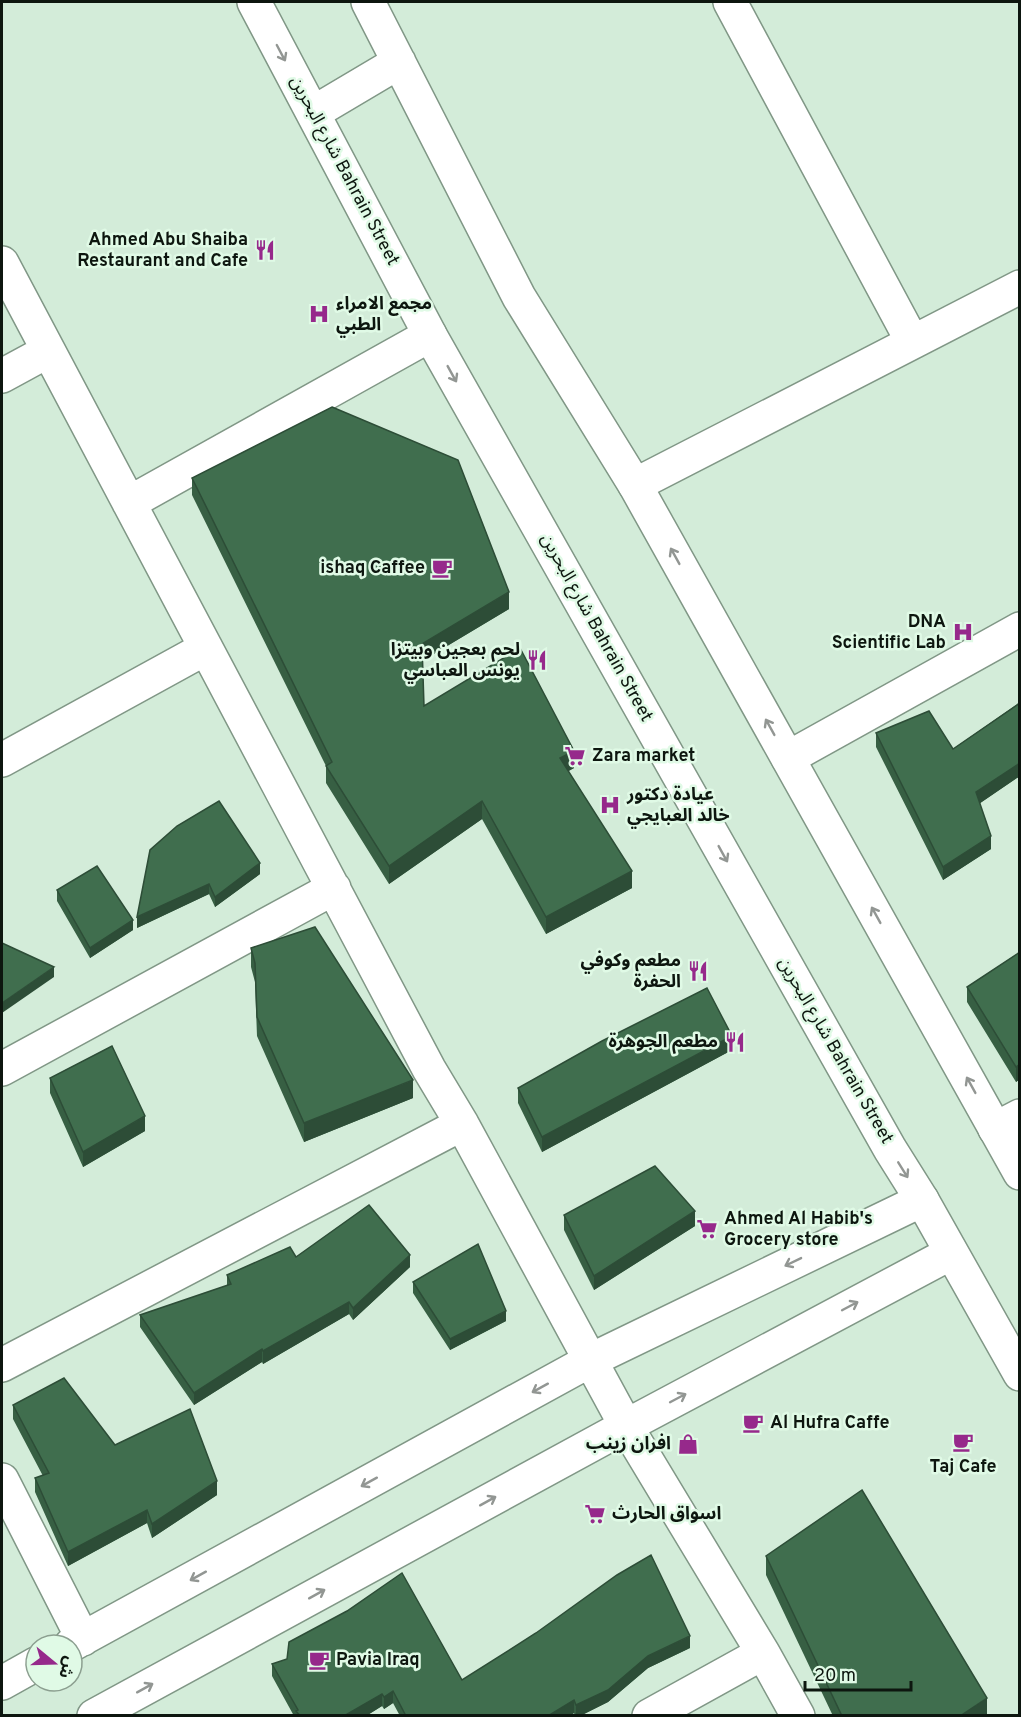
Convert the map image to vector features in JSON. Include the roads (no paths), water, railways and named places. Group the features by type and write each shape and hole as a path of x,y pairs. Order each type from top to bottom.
{"street":[{"name":"شارع البحرين Bahrain Street","path":"254,2 430,335 890,1149 922,1200 1020,1374"},
{"path":"368,2 519,297 635,484 788,758 1007,1122 1020,1173"},
{"path":"730,2 912,341"},
{"path":"313,113 399,62"},
{"path":"2,263 429,1069 462,1124 626,1426 763,1653 798,1716"},
{"path":"635,484 1020,287"},
{"path":"129,503 430,335"},
{"path":"2,376 48,351"},
{"path":"788,758 1020,629"},
{"path":"2,760 206,648"},
{"path":"2,1069 334,888"},
{"path":"2,1365 462,1124"},
{"path":"84,1638 591,1360 922,1200"},
{"path":"94,1716 951,1252"},
{"path":"2,1480 73,1633"},
{"path":"650,1716 763,1653"},
{"path":"2,1683 24,1671"}],"place":[{"name":"Ahmed Abu Shaiba Restaurant and Cafe","path":"265,250"},
{"name":"مجمع الامراء الطبي","path":"319,314"},
{"name":"ishaq Caffee","path":"442,568"},
{"name":"DNA Scientific Lab","path":"963,632"},
{"name":"لحم بعجين وبيتزا يونس العباسي","path":"537,660"},
{"name":"Zara market","path":"575,756"},
{"name":"عيادة دكتور خالد العبايجي","path":"610,805"},
{"name":"مطعم وكوفي الحفرة","path":"698,971"},
{"name":"مطعم الجوهرة","path":"735,1042"},
{"name":"Ahmed Al Habib's Grocery store","path":"707,1229"},
{"name":"Al Hufra Caffe","path":"753,1423"},
{"name":"Taj Cafe","path":"963,1442"},
{"name":"افران زينب","path":"688,1444"},
{"name":"اسواق الحارث","path":"595,1514"},
{"name":"Pavia Iraq","path":"319,1660"}]}
